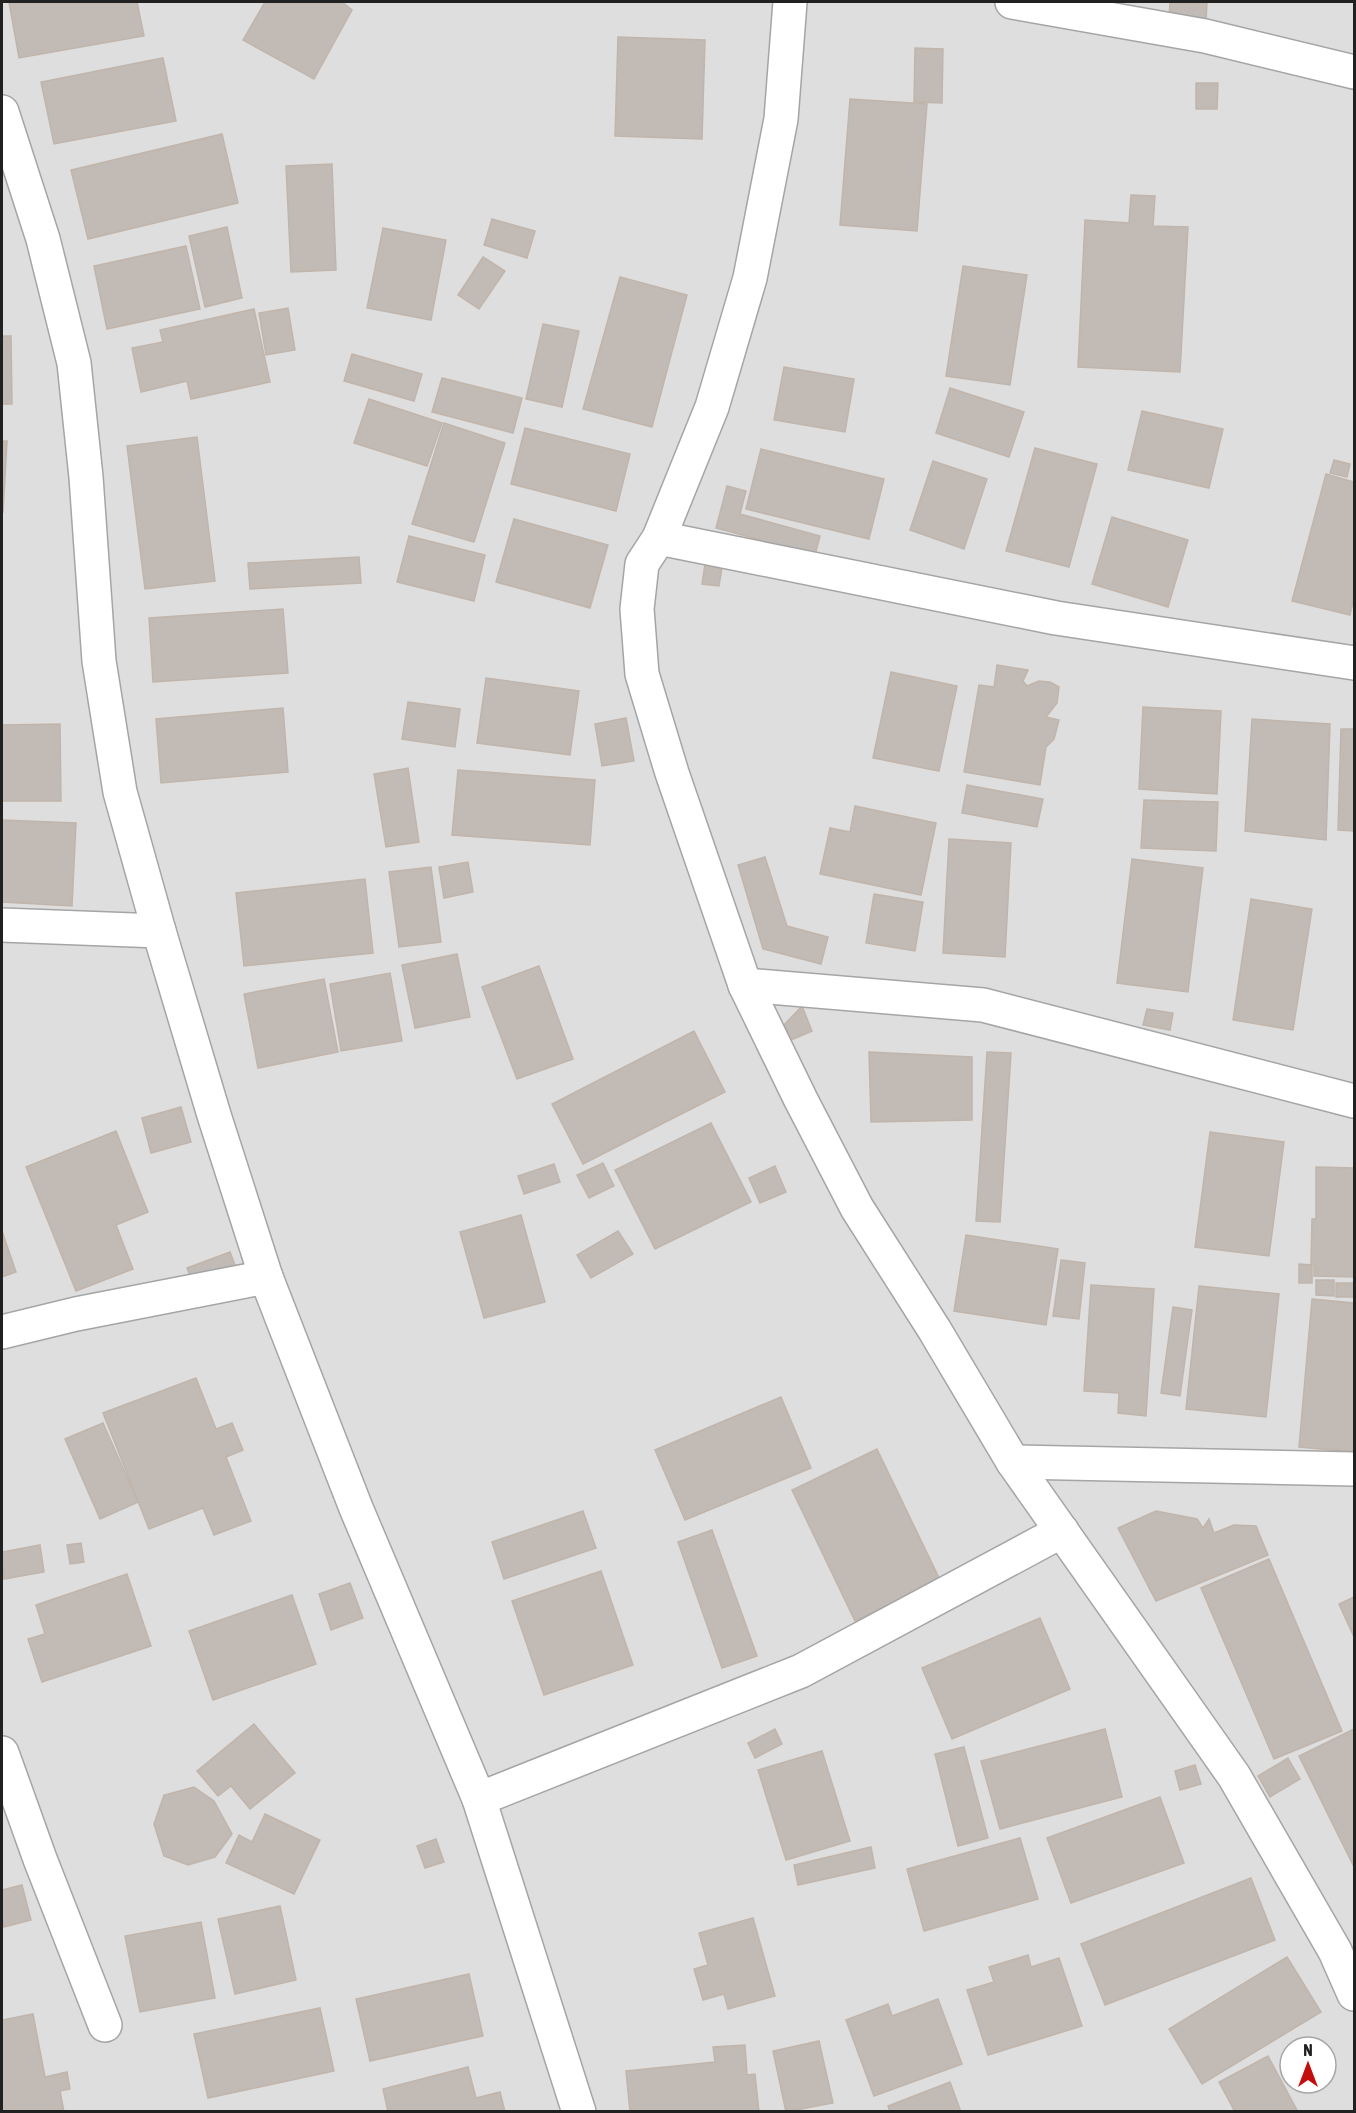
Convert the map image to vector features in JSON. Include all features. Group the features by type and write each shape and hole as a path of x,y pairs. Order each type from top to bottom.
{"street":[{"path":"790,2 781,119 750,278 712,407 659,538 642,564 637,609 642,674 672,773 745,985 857,1208 934,1329 1012,1462 1234,1776 1345,1946 1354,1994"},
{"path":"1012,2 1205,36 1354,72"},
{"path":"2,112 44,238 74,363 86,477 99,661 120,792 159,931 214,1115 266,1277 356,1508 479,1799 579,2112"},
{"path":"659,538 1056,618 1354,663"},
{"path":"2,926 159,931"},
{"path":"745,985 982,1005 1354,1101"},
{"path":"2,1332 76,1314 266,1277"},
{"path":"1012,1462 1354,1469"},
{"path":"479,1799 801,1671 1062,1531"},
{"path":"3,1762 105,2025"}],"shaded area":[{"path":"2,2 1354,2 1354,2111 2,2112"}],"building":[{"path":"9,2 137,2 144,36 19,58"},
{"path":"265,2 342,2 352,10 314,79 243,40"},
{"path":"1170,2 1207,2 1206,22 1169,20"},
{"path":"618,37 705,40 702,139 615,136"},
{"path":"915,48 943,49 942,103 914,102"},
{"path":"163,58 176,121 54,144 41,82"},
{"path":"1196,83 1218,83 1217,109 1196,109"},
{"path":"850,99 927,104 917,231 840,225"},
{"path":"222,134 238,203 88,239 71,170"},
{"path":"332,164 336,270 291,272 286,166"},
{"path":"1131,195 1155,196 1153,226 1188,227 1180,372 1078,367 1085,220 1129,223"},
{"path":"492,219 535,231 527,258 484,245"},
{"path":"227,227 242,298 205,307 189,236"},
{"path":"383,228 446,240 431,320 367,308"},
{"path":"186,246 200,309 107,329 94,266"},
{"path":"483,257 505,271 479,309 458,295"},
{"path":"963,266 1027,275 1010,385 946,376"},
{"path":"620,277 687,295 652,427 583,409"},
{"path":"288,308 295,350 266,355 259,313"},
{"path":"254,309 270,382 191,399 187,381 141,392 132,348 163,342 160,330"},
{"path":"543,324 579,331 562,407 526,399"},
{"path":"2,336 11,336 12,404 2,404"},
{"path":"352,354 422,374 414,401 344,381"},
{"path":"784,367 854,379 845,432 774,420"},
{"path":"442,378 522,398 513,433 432,412"},
{"path":"950,388 1024,412 1009,457 936,433"},
{"path":"369,399 442,423 427,466 354,443"},
{"path":"1142,411 1223,429 1209,488 1128,470"},
{"path":"444,423 505,443 474,542 412,524"},
{"path":"525,428 630,454 616,511 511,484"},
{"path":"197,437 215,581 145,589 127,446"},
{"path":"2,441 7,441 3,512 2,512"},
{"path":"1035,448 1097,464 1069,567 1006,551"},
{"path":"761,449 884,479 869,539 746,509"},
{"path":"1334,460 1350,464 1347,477 1330,473"},
{"path":"933,461 987,479 964,549 910,530"},
{"path":"1326,474 1354,482 1354,598 1350,615 1292,601"},
{"path":"727,486 746,491 740,514 820,536 815,555 716,528"},
{"path":"1112,517 1188,540 1168,607 1092,584"},
{"path":"514,519 608,545 590,608 496,582"},
{"path":"409,536 485,555 474,601 397,582"},
{"path":"359,557 361,583 250,589 248,563"},
{"path":"705,564 722,567 719,586 702,584"},
{"path":"283,609 288,673 153,682 149,618"},
{"path":"997,665 1028,670 1023,681 1027,686 1039,681 1050,682 1059,687 1057,703 1046,717 1059,720 1054,739 1046,747 1040,785 964,772 979,685 994,687"},
{"path":"891,672 957,686 939,771 873,758"},
{"path":"486,678 579,691 570,755 477,743"},
{"path":"408,702 460,709 455,747 402,739"},
{"path":"1143,707 1221,711 1217,794 1139,789"},
{"path":"283,708 288,772 161,783 156,719"},
{"path":"626,718 634,761 602,766 595,724"},
{"path":"1252,719 1330,724 1326,840 1245,831"},
{"path":"60,724 61,801 2,801 2,725"},
{"path":"1341,729 1354,729 1354,831 1338,830"},
{"path":"408,768 419,842 386,847 374,774"},
{"path":"458,770 595,780 590,845 452,835"},
{"path":"967,785 1043,799 1037,827 962,813"},
{"path":"1144,800 1218,802 1216,851 1141,848"},
{"path":"855,806 936,823 921,895 820,874 830,828 850,832"},
{"path":"2,820 76,823 72,906 2,902"},
{"path":"949,839 1011,843 1005,957 943,953"},
{"path":"765,857 787,926 828,937 821,964 763,949 738,865"},
{"path":"1132,859 1203,868 1188,992 1117,983"},
{"path":"468,862 473,892 444,898 439,867"},
{"path":"431,867 441,942 399,947 389,872"},
{"path":"365,879 373,953 244,966 236,893"},
{"path":"874,894 923,902 915,951 866,943"},
{"path":"1251,899 1312,909 1293,1030 1233,1020"},
{"path":"457,954 470,1017 415,1028 402,965"},
{"path":"539,966 573,1059 517,1079 482,987"},
{"path":"390,973 402,1041 341,1051 330,984"},
{"path":"324,979 338,1052 258,1068 244,994"},
{"path":"802,1006 812,1031 791,1040 784,1025"},
{"path":"1147,1009 1173,1013 1170,1030 1143,1025"},
{"path":"694,1031 725,1092 583,1164 552,1104"},
{"path":"869,1052 972,1057 972,1120 871,1122"},
{"path":"987,1052 1011,1053 1000,1222 976,1221"},
{"path":"181,1107 191,1142 151,1153 142,1118"},
{"path":"711,1123 751,1202 655,1249 615,1170"},
{"path":"116,1131 148,1212 116,1225 133,1269 76,1291 26,1167"},
{"path":"1210,1132 1284,1142 1269,1256 1195,1247"},
{"path":"603,1163 614,1186 589,1198 577,1175"},
{"path":"554,1164 560,1182 524,1194 518,1176"},
{"path":"775,1166 786,1192 760,1203 749,1178"},
{"path":"1316,1167 1354,1168 1354,1277 1314,1276 1314,1264 1311,1264 1312,1219 1316,1219"},
{"path":"521,1215 545,1302 484,1318 460,1232"},
{"path":"2,1231 16,1272 2,1277"},
{"path":"618,1231 633,1254 591,1278 577,1255"},
{"path":"966,1235 1058,1249 1046,1325 954,1311"},
{"path":"230,1252 237,1270 194,1286 187,1268"},
{"path":"1061,1260 1085,1263 1079,1319 1053,1316"},
{"path":"1299,1264 1312,1265 1312,1283 1299,1283"},
{"path":"1316,1280 1334,1280 1334,1296 1316,1295"},
{"path":"1336,1283 1354,1283 1354,1297 1336,1297"},
{"path":"1091,1285 1154,1289 1146,1416 1118,1413 1119,1393 1084,1391"},
{"path":"1199,1286 1279,1294 1266,1417 1186,1409"},
{"path":"1312,1299 1354,1303 1354,1452 1299,1447"},
{"path":"1173,1307 1192,1310 1180,1396 1161,1393"},
{"path":"196,1378 216,1429 232,1423 243,1450 226,1457 251,1521 214,1535 203,1508 149,1529 103,1413"},
{"path":"781,1397 811,1468 685,1520 655,1450"},
{"path":"103,1423 138,1502 100,1519 65,1439"},
{"path":"877,1449 940,1580 855,1621 792,1490"},
{"path":"583,1511 596,1548 504,1579 492,1542"},
{"path":"1156,1511 1197,1519 1203,1528 1209,1519 1214,1533 1234,1525 1256,1526 1268,1555 1156,1601 1118,1528"},
{"path":"712,1530 757,1656 722,1668 678,1542"},
{"path":"81,1543 84,1562 70,1564 67,1545"},
{"path":"40,1545 44,1572 4,1579 2,1552"},
{"path":"1269,1559 1342,1731 1274,1759 1201,1588"},
{"path":"601,1571 633,1665 544,1695 512,1601"},
{"path":"127,1574 151,1646 42,1682 28,1639 45,1634 36,1605"},
{"path":"350,1583 363,1618 331,1630 319,1594"},
{"path":"292,1595 316,1664 213,1700 189,1631"},
{"path":"1354,1597 1354,1637 1339,1604"},
{"path":"1040,1618 1070,1689 952,1739 922,1668"},
{"path":"254,1724 295,1773 250,1809 231,1786 218,1796 197,1771"},
{"path":"775,1729 782,1744 755,1758 748,1743"},
{"path":"1105,1729 1122,1797 1000,1829 981,1761"},
{"path":"1354,1729 1354,1867 1299,1756"},
{"path":"964,1747 988,1838 958,1846 935,1754"},
{"path":"822,1751 850,1841 786,1860 758,1770"},
{"path":"1288,1758 1300,1779 1270,1797 1258,1776"},
{"path":"1195,1765 1201,1784 1180,1790 1175,1771"},
{"path":"194,1787 214,1801 232,1834 215,1857 188,1865 164,1856 154,1824 164,1795"},
{"path":"1160,1797 1184,1863 1071,1903 1047,1838"},
{"path":"265,1814 320,1840 294,1894 226,1863 239,1835 252,1842"},
{"path":"1020,1838 1038,1899 924,1931 907,1869"},
{"path":"436,1839 444,1862 425,1868 417,1846"},
{"path":"871,1847 875,1868 798,1885 794,1865"},
{"path":"1251,1878 1275,1940 1105,2005 1081,1944"},
{"path":"22,1885 31,1920 4,1927 2,1890"},
{"path":"280,1906 296,1980 235,1994 218,1919"},
{"path":"753,1918 775,1996 728,2009 724,1994 703,2000 694,1969 708,1965 699,1933"},
{"path":"201,1922 215,1998 140,2012 125,1936"},
{"path":"1028,1955 1031,1967 1059,1958 1082,2026 988,2055 967,1990 994,1982 989,1967"},
{"path":"1287,1957 1321,2012 1283,2035 1278,2035 1278,2038 1202,2084 1169,2029"},
{"path":"469,1974 483,2036 370,2061 356,1999"},
{"path":"938,1999 962,2064 874,2096 846,2020 888,2004 892,2016"},
{"path":"320,2008 334,2071 208,2098 194,2034"},
{"path":"33,2014 45,2077 67,2072 70,2089 60,2091 64,2112 2,2112 2,2020"},
{"path":"819,2041 833,2103 786,2112 773,2051"},
{"path":"745,2045 747,2075 755,2074 759,2112 630,2112 626,2071 715,2062 713,2047"},
{"path":"1268,2056 1278,2075 1278,2095 1289,2095 1298,2112 1235,2112 1219,2082"},
{"path":"468,2067 476,2098 500,2092 505,2112 388,2112 383,2089"},
{"path":"950,2082 961,2112 890,2112 888,2106"}]}
